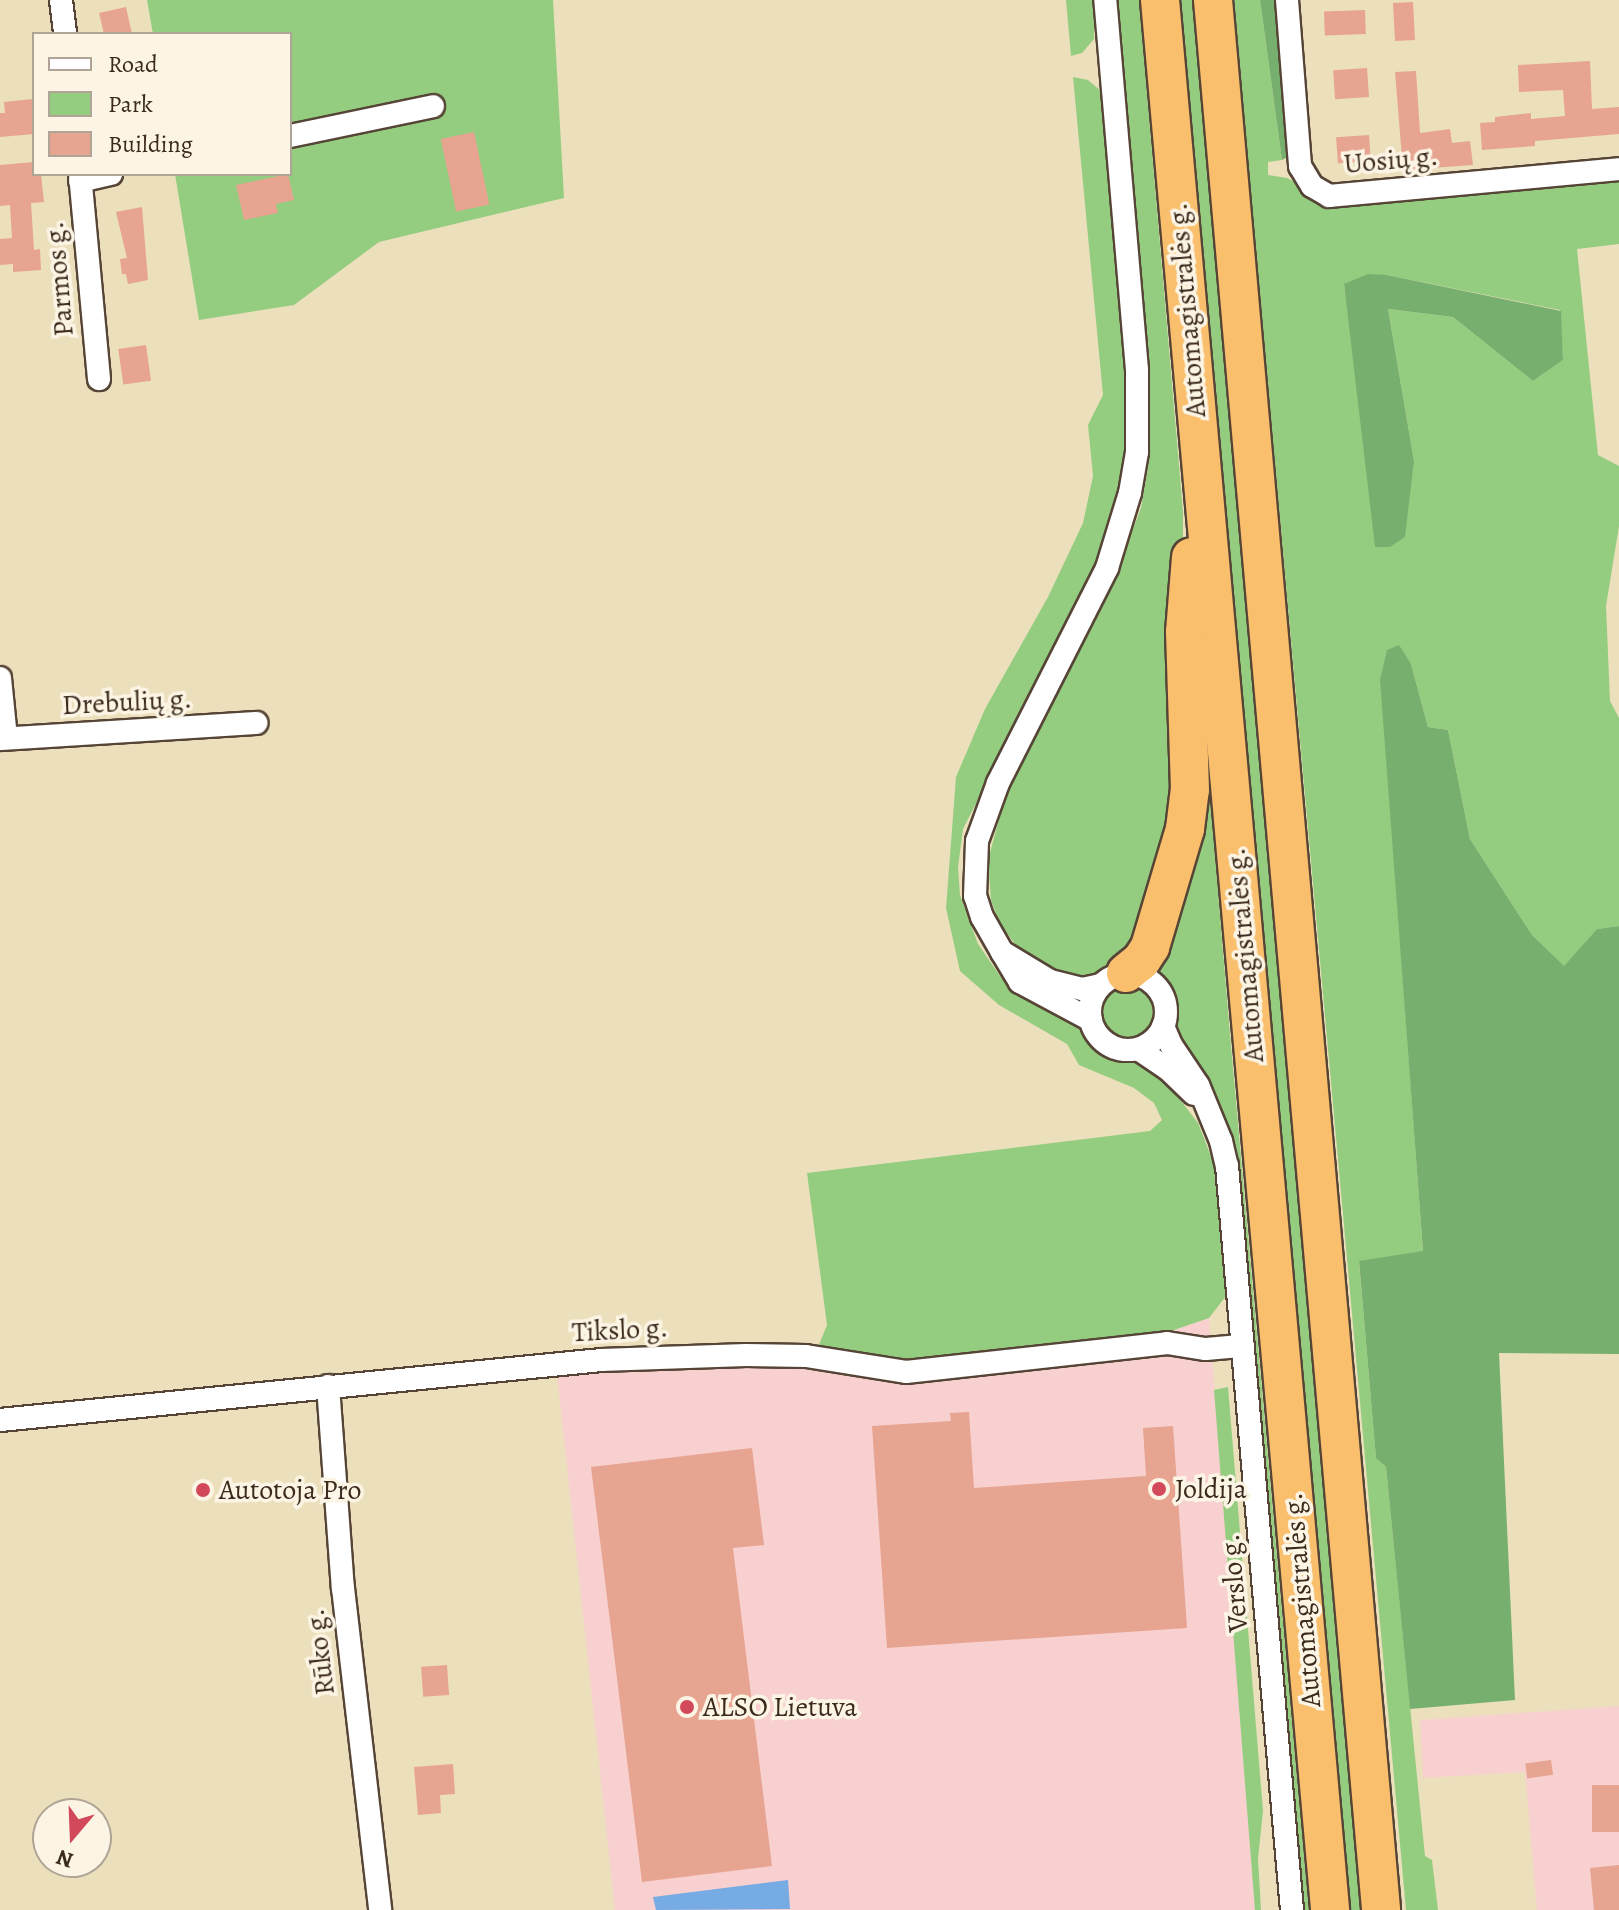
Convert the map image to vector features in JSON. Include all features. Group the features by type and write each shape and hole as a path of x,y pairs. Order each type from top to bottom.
{"highway":[{"name":"Automagistralės g.","path":"1213,0 1381,1910"},
{"name":"Automagistralės g.","path":"1160,4 1330,1910"},
{"path":"1113,979 1150,947 1175,869 1190,790 1185,632 1192,547 1154,48 1160,4"},
{"path":"1347,1511 1366,1567 1399,1910"}],"street":[{"path":"61,0 65,32"},
{"path":"1091,1020 1020,982 982,917 975,896 973,870 977,841 998,783 1107,568 1130,493 1137,452 1137,370 1105,0"},
{"name":"Uosių g.","path":"1287,0 1300,166 1312,186 1329,196 1619,169"},
{"path":"292,136 433,106"},
{"name":"Parmos g.","path":"80,177 99,379"},
{"path":"0,678 3,738"},
{"name":"Drebulių g.","path":"3,738 257,723"},
{"path":"1002,952 1050,981 1082,989 1113,979 1138,974 1157,986 1166,1007 1163,1026 1155,1039 1138,1049 1112,1046 1102,1040 1091,1020 1091,1001 1113,979"},
{"name":"Verslo g.","path":"1163,1026 1171,1045 1198,1085 1221,1141 1227,1166 1292,1910"},
{"name":"Verslo g.","path":"1138,1049 1168,1069 1207,1110"},
{"name":"Tikslo g.","path":"0,1420 601,1360 806,1356 906,1372 1167,1343 1206,1349 1243,1346"},
{"name":"Rūko g.","path":"328,1386 343,1588 380,1910"}],"shaded area":[{"path":"1209,1318 1255,1910 615,1910 555,1356 898,1363 1174,1330"},
{"path":"1619,1706 1619,1910 1537,1910 1525,1772 1423,1778 1420,1720"}],"green space":[{"path":"147,0 553,0 564,198 379,242 294,305 199,320 175,176 292,176 292,32 153,32"},
{"path":"1066,0 1094,0 1094,39 1082,53 1071,56"},
{"path":"1116,0 1139,0 1183,512 1183,764 1143,942 1114,971 1092,980 1042,970 1023,955 999,922 991,900 988,860 1005,797 1111,586 1141,508 1148,468 1150,386"},
{"path":"1178,0 1201,0 1368,1910 1341,1910"},
{"path":"1233,0 1260,0 1282,160 1268,162 1268,175 1287,178 1334,202 1619,177 1619,244 1577,249 1598,455 1619,466 1619,526 1606,606 1610,701 1619,718 1619,926 1597,929 1564,967 1532,935 1470,839 1448,730 1428,727 1411,664 1381,680 1423,1252 1359,1262 1376,1457 1386,1467 1425,1856 1432,1860 1438,1910 1406,1910","holes":["1387,275 1560,310 1563,360 1533,381 1453,317 1388,309 1414,461 1352,340 1344,285"]},
{"path":"1260,0 1280,0 1291,155 1282,160"},
{"path":"1073,77 1088,80 1101,91 1128,372 1128,426 1123,467 1115,513 1094,572 963,829 958,867 960,895 978,944 1000,976 1027,1000 1078,1024 1094,1045 1109,1055 1144,1064 1162,1076 1198,1123 1218,1174 1226,1296 1209,1318 1174,1330 898,1363 818,1347 827,1325 807,1173 1150,1131 1162,1120 1154,1103 1134,1088 1079,1065 1067,1044 999,1005 960,971 946,908 956,777 985,709 1048,597 1083,523 1093,476 1088,425 1103,395"},
{"path":"1368,274 1387,275 1561,311 1563,360 1533,381 1453,317 1388,309 1414,461 1405,537 1390,547 1375,547 1344,284"},
{"path":"1196,628 1309,1910 1302,1910 1244,1232 1232,1148 1214,1091 1179,1043 1172,995 1165,982 1148,969"},
{"path":"1399,645 1411,664 1428,727 1448,730 1470,839 1532,935 1564,966 1597,929 1619,926 1619,1354 1499,1353 1515,1700 1410,1709 1386,1467 1376,1458 1359,1261 1423,1251 1380,680 1387,650"},
{"path":"1128,987 1146,994 1153,1012 1146,1030 1128,1037 1110,1030 1103,1012 1110,994"},
{"path":"1228,1387 1263,1811 1258,1859 1261,1910 1255,1910 1214,1390"}],"water":[{"path":"788,1880 790,1909 656,1910 653,1897"}],"building":[{"path":"1413,2 1415,40 1395,41 1393,3"},
{"path":"126,7 132,32 104,32 99,13"},
{"path":"1365,10 1366,34 1325,35 1324,11"},
{"path":"1590,61 1592,109 1619,107 1619,134 1535,141 1535,146 1482,150 1480,123 1495,122 1495,117 1531,113 1531,119 1565,116 1563,90 1519,92 1518,65"},
{"path":"1367,68 1369,97 1335,99 1333,70"},
{"path":"1416,71 1420,133 1450,129 1452,143 1470,141 1473,165 1403,170 1395,72"},
{"path":"32,99 32,134 0,137 0,113 5,113 4,102"},
{"path":"474,132 489,204 456,211 441,139"},
{"path":"1369,135 1371,161 1338,163 1336,137"},
{"path":"32,162 32,176 41,176 44,202 31,203 34,250 40,249 41,270 13,272 13,264 0,265 0,239 12,238 10,205 0,206 0,165"},
{"path":"288,176 294,200 276,204 278,213 244,220 236,185"},
{"path":"142,207 148,280 128,284 126,274 122,274 120,259 127,258 116,212"},
{"path":"146,345 151,381 123,385 118,349"},
{"path":"969,1412 974,1488 1146,1476 1143,1428 1173,1426 1187,1628 887,1648 872,1426 951,1421 950,1413"},
{"name":"ALSO Lietuva","path":"752,1448 764,1545 733,1548 772,1866 642,1882 591,1467"},
{"path":"447,1665 449,1695 423,1697 421,1667"},
{"path":"1551,1760 1553,1775 1527,1778 1525,1764"},
{"path":"453,1764 455,1794 440,1795 441,1813 418,1815 414,1767"},
{"path":"1592,1785 1619,1785 1619,1832 1592,1832"},
{"path":"1619,1865 1619,1910 1594,1910 1590,1868"}],"place":[{"name":"Joldija","path":"1159,1489"},
{"name":"Autotoja Pro","path":"203,1490"},
{"name":"ALSO Lietuva","path":"687,1707"}]}
